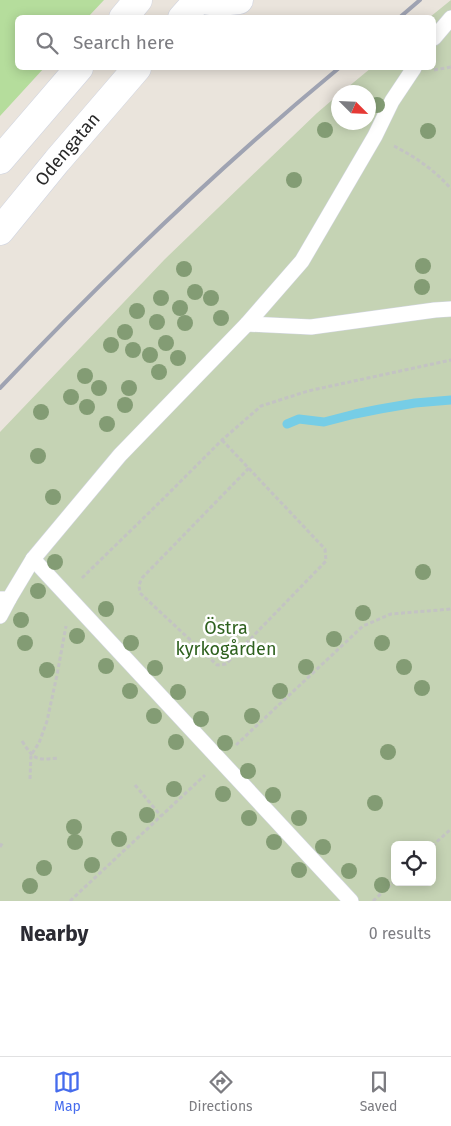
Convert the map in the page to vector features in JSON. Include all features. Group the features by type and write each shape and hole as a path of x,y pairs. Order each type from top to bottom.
{"main road":[{"path":"126,15 138,0"},
{"path":"185,15 198,0"},
{"path":"204,0 220,2 239,0"},
{"path":"0,160 77,70"},
{"name":"Odengatan","path":"0,231 135,70"}],"lane":[{"path":"436,36 451,18"},
{"path":"0,616 4,599 34,559 120,455 248,324 302,261 375,136 392,101 413,70"},
{"path":"248,324 311,327 451,309"},
{"path":"34,559 351,901"}],"path":[{"path":"375,136 417,158 451,189"},
{"path":"30,779 31,755 39,742 47,721 58,675 65,630 67,595 89,570 222,440 260,406 308,391 451,360"},
{"path":"222,440 325,549 326,561 226,664 217,665 140,593 139,585 142,578 248,468"},
{"path":"363,626 390,614 451,609"},
{"path":"22,741 31,755 40,760 59,758"},
{"path":"135,785 161,816"},
{"path":"436,843 451,830"},
{"path":"0,847 3,842"},
{"path":"372,901 391,884"}],"green space":[{"path":"0,0 104,0 90,15 15,15 15,70 42,70 0,116"},
{"name":"Östra kyrkogården","path":"451,0 451,901 0,901 0,432 165,259 331,101 331,130 376,130 376,85 350,85 369,70 436,70 436,15 432,15"}],"waterway":[{"path":"287,424 299,419 324,422 380,409 415,403 451,400"}],"railway":[{"path":"402,15 420,0"},
{"path":"0,388 81,304 207,183 337,70"}]}
